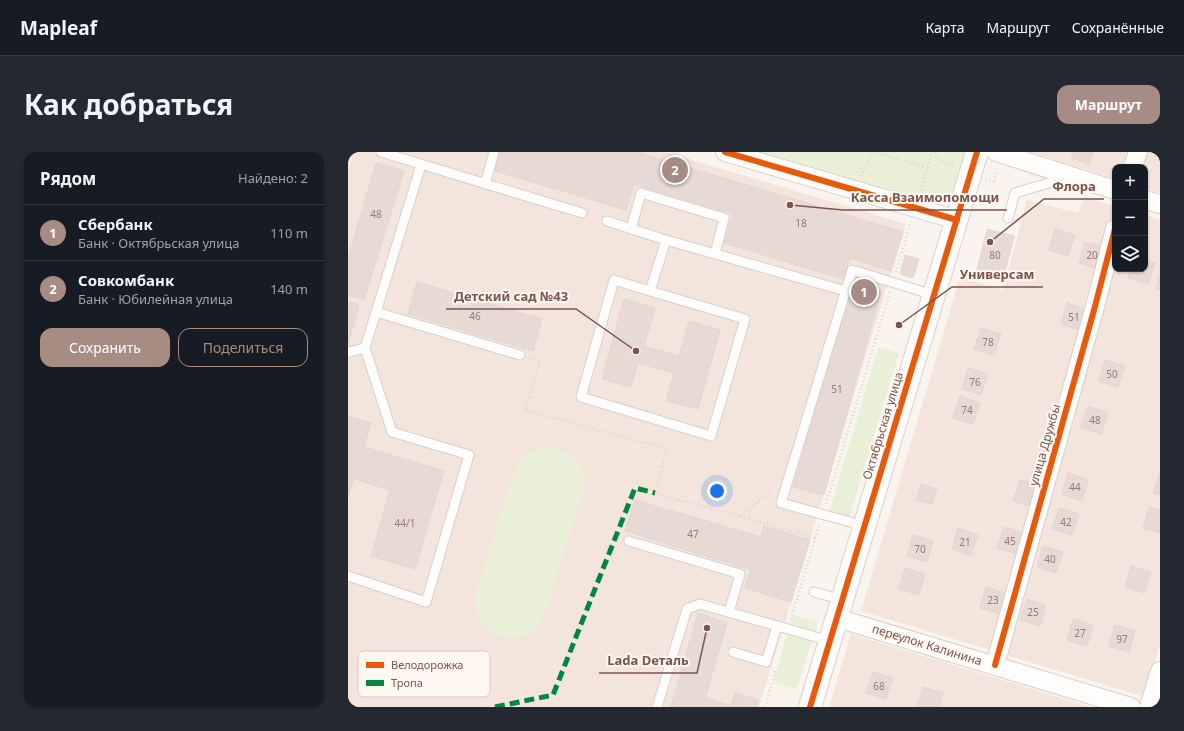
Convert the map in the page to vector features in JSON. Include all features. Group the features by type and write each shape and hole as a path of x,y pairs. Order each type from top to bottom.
{"street":[{"path":"725,152 915,209 957,220"},
{"name":"Октябрьская улица","path":"810,707 977,152"},
{"path":"996,152 1112,189"},
{"path":"1134,164 1138,152"},
{"path":"1148,201 1160,204"},
{"name":"улица Дружбы","path":"995,665 1113,236"},
{"name":"переулок Калинина","path":"840,609 995,665 1131,707"},
{"path":"1149,707 1160,671"}],"lane":[{"path":"382,152 401,155 421,165 582,213"},
{"path":"485,184 494,152"},
{"path":"348,576 426,602 469,455 392,432 366,348 421,165"},
{"path":"1008,218 1015,193 1072,176"},
{"path":"631,229 641,193 724,218 715,254"},
{"path":"607,221 666,240 846,291"},
{"path":"650,291 666,240"},
{"path":"865,526 781,503 789,475 852,270 934,295"},
{"path":"614,280 650,291 745,319 711,436 581,397 614,280"},
{"path":"376,312 520,355"},
{"path":"348,352 366,348"},
{"path":"629,541 740,574 729,612"},
{"path":"814,592 840,609"},
{"path":"657,707 687,609 700,604 830,641"},
{"path":"733,652 766,662 777,626"}],"path":[{"path":"859,181 873,152 928,168"},
{"path":"788,629 932,152"},
{"path":"520,355 540,360 525,410 667,449 655,493 816,538"},
{"path":"739,516 764,498 789,475"},
{"path":"764,707 777,664"}],"shaded area":[{"path":"353,152 666,152 906,224 759,707 348,707 348,170"},
{"path":"1030,152 1160,152 1160,193 1148,189 1148,164 1112,164 1112,178"},
{"path":"1085,197 1112,205 1112,272 1148,272 1148,216 1160,220 1160,644 1145,697 861,611 960,277 1003,290 1027,200 1078,213"},
{"path":"851,634 1091,707 829,707"}],"green space":[{"path":"752,152 963,152 964,154 952,194 940,202 927,204"},
{"path":"878,347 899,353 849,519 829,513"},
{"path":"543,448 559,450 570,456 580,467 583,479 582,495 545,613 536,627 527,633 520,636 504,636 489,630 477,615 475,601 476,591 514,473 525,457"},
{"path":"793,615 818,622 797,689 773,682"}],"building":[{"path":"500,152 637,152 903,232 891,271 850,258 843,279 724,243 733,214 634,184 626,210 495,171"},
{"path":"1073,152 1093,152 1089,164 1071,158"},
{"path":"376,163 404,171 364,300 348,295 348,258"},
{"path":"987,229 1014,236 1003,280 976,274"},
{"path":"1055,229 1075,235 1068,256 1049,250"},
{"path":"1085,242 1105,248 1099,269 1079,263"},
{"path":"905,255 919,259 913,278 900,274"},
{"path":"1148,261 1155,263 1148,284 1128,278 1130,272 1148,272"},
{"path":"1160,274 1160,290 1156,288"},
{"path":"417,282 542,319 533,351 408,314"},
{"path":"852,284 881,292 824,495 793,487"},
{"path":"624,299 655,308 644,346 679,356 689,321 720,330 698,409 666,401 674,373 638,363 631,387 602,379"},
{"path":"348,301 359,305 348,344"},
{"path":"1067,303 1087,310 1081,331 1061,324"},
{"path":"981,328 1001,334 994,355 974,349"},
{"path":"1105,360 1125,366 1118,387 1099,381"},
{"path":"968,368 988,374 981,395 962,389"},
{"path":"960,396 980,403 973,424 953,418"},
{"path":"1088,406 1108,413 1101,434 1081,427"},
{"path":"348,416 371,423 348,498"},
{"path":"364,447 444,471 415,569 371,556 390,490 354,479"},
{"path":"1160,472 1160,495 1153,493"},
{"path":"1068,473 1088,480 1082,501 1062,494"},
{"path":"1020,480 1039,486 1033,507 1013,501"},
{"path":"921,484 937,489 932,504 916,500"},
{"path":"635,500 761,537 751,570 625,531"},
{"path":"1149,507 1160,510 1160,533 1143,528"},
{"path":"1059,508 1079,514 1072,535 1052,529"},
{"path":"764,526 810,540 791,602 745,588"},
{"path":"1004,527 1024,533 1017,554 997,548"},
{"path":"958,528 978,535 971,556 952,549"},
{"path":"913,535 933,541 927,562 907,556"},
{"path":"1043,546 1063,552 1056,573 1037,567"},
{"path":"1131,566 1151,572 1144,593 1125,587"},
{"path":"905,568 925,574 919,595 899,589"},
{"path":"986,587 1006,593 1000,614 980,608"},
{"path":"1027,599 1046,605 1040,626 1020,620"},
{"path":"698,613 727,623 705,698 731,706 735,693 758,700 757,707 671,707"},
{"path":"1073,619 1093,625 1087,646 1067,640"},
{"path":"1115,625 1135,631 1129,652 1109,646"},
{"path":"873,672 893,678 886,699 866,693"},
{"path":"923,687 943,693 939,707 917,707"}],"marked path":[{"path":"495,707 553,695 635,488 655,493"}],"cycle path":[{"path":"725,152 957,220"},
{"path":"810,707 977,152"},
{"path":"995,665 1113,236"}],"place":[{"name":"Совкомбанк","path":"675,170"},
{"name":"Касса Взаимопомощи","path":"790,205"},
{"name":"Флора","path":"990,242"},
{"name":"Сбербанк","path":"864,292"},
{"name":"Универсам","path":"899,325"},
{"name":"Детский сад №43","path":"636,351"},
{"name":"Lada Dеталь","path":"707,628"}]}
